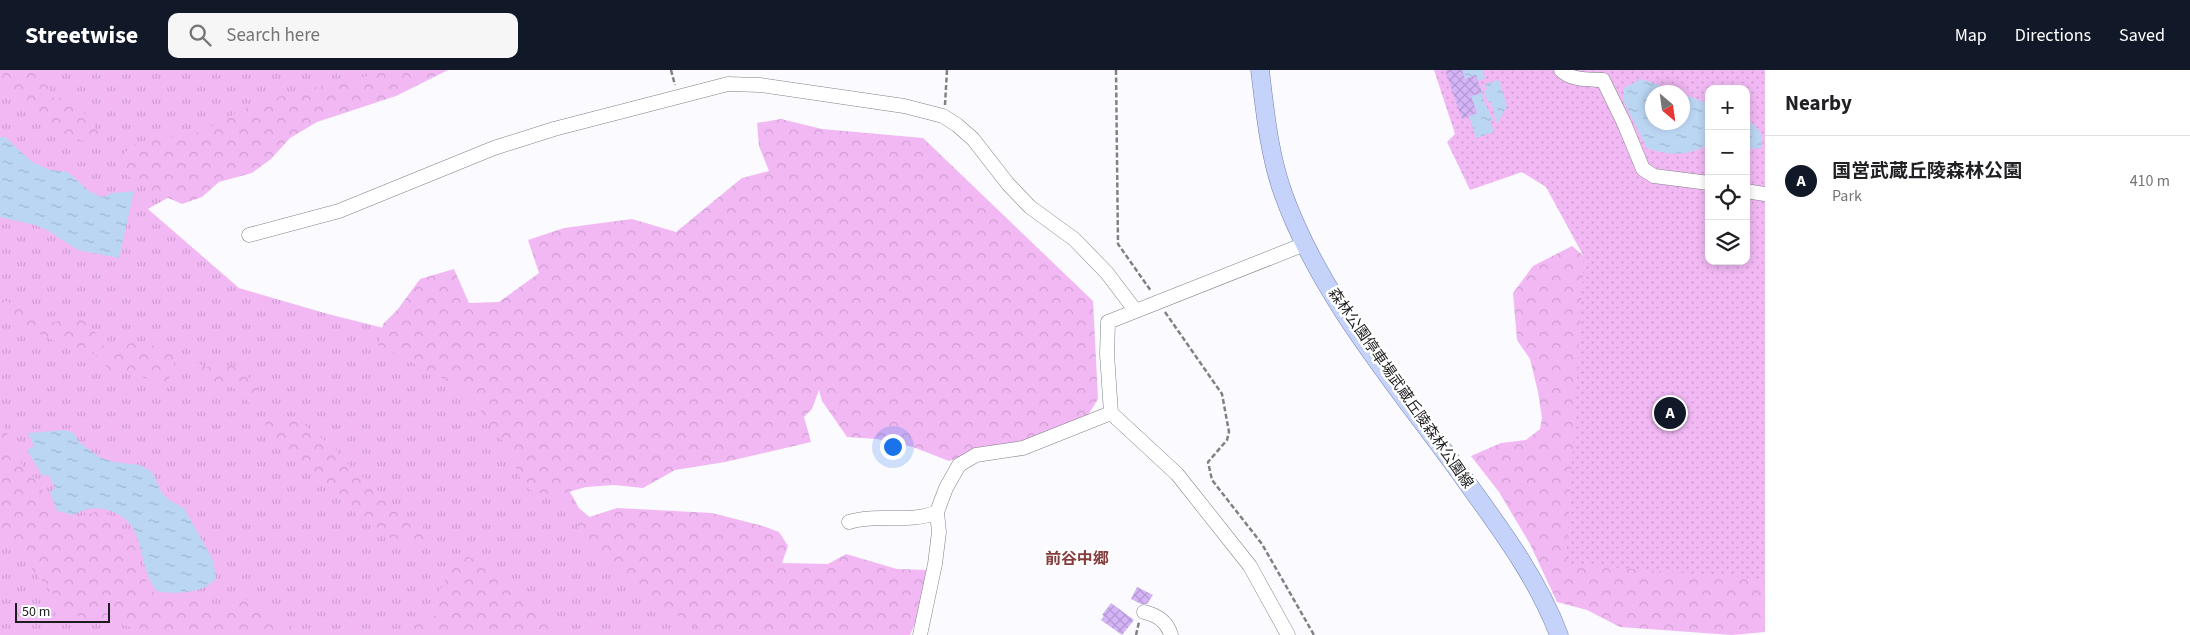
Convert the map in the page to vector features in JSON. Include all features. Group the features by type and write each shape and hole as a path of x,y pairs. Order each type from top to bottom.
{"main road":[{"name":"森林公園停車場武蔵丘陵森林公園線","path":"1260,70 1278,175 1283,192 1305,244 1339,306 1516,550 1550,612 1559,635"}],"street":[{"path":"1561,70 1578,79 1603,80 1643,168 1654,176 1705,182"},
{"path":"249,235 339,211 494,148 620,111 728,84 760,86 904,106 943,116 973,139 1008,184 1030,207 1074,239 1107,273 1135,310"},
{"path":"1750,192 1765,194"},
{"path":"1285,634 1250,566 1177,474 1111,413 1107,346 1108,322 1305,244"},
{"path":"920,635 935,564 939,532 937,512 953,473 959,465 966,460 990,452 1023,448 1111,413"},
{"path":"849,522 863,517 927,516 937,512"},
{"path":"1144,612 1151,614 1168,625 1171,635"}],"path":[{"path":"943,116 947,98 947,70"},
{"path":"1116,70 1118,244 1222,394 1229,432 1227,440 1208,462 1212,480 1262,544 1314,635"}],"green space":[{"path":"0,70 393,70 148,209 239,288 328,314 494,356 579,508 725,635 0,635"},
{"path":"0,70 20,70 45,76 51,97 71,100 88,117 99,133 98,144 72,138 44,123 0,85"},
{"path":"393,70 448,70 396,96 317,122 290,138 271,159 252,173 219,182 202,197 182,204 157,193 125,174 124,153 138,142 201,132 250,106 294,92"},
{"path":"1434,70 1765,70 1765,579 1566,564 1584,257 1546,187 1522,172 1470,190 1447,142 1455,134"},
{"path":"781,119 822,129 923,138 1093,301 1098,399 1078,431 987,450 949,461 913,447 877,439 847,437 822,401 819,390 812,409 804,417 811,442 725,462 675,470 643,488 614,485 586,487 554,496 529,490 520,478 508,449 475,403 459,387 378,345 383,324 398,309 420,279 454,269 469,303 499,302 539,273 528,240 564,228 632,219 676,232 742,178 769,171 759,146 757,123"},
{"path":"1572,246 1618,285 1765,362 1765,632 1732,635 1620,627 1587,610 1557,602 1530,544 1499,492 1471,456 1501,443 1526,440 1540,429 1542,418 1538,392 1530,359 1517,340 1513,293 1533,266"},
{"path":"0,299 26,308 37,317 49,323 73,318 82,320 91,326 105,348 117,349 136,343 171,350 174,361 173,372 164,385 130,373 111,372 93,352 56,342 0,313"},
{"path":"193,361 206,367 233,365 244,371 260,393 263,406 251,405 233,387 207,386 198,379 190,366"},
{"path":"266,415 284,415 300,421 335,447 340,457 379,491 402,516 422,522 427,544 395,541 383,533 356,508 331,490 319,477 288,454 262,421"},
{"path":"0,419 26,473 41,481 43,491 59,516 70,519 96,512 111,515 122,532 133,542 147,584 158,597 205,597 212,608 223,612 241,599 253,600 282,622 297,629 301,635 150,635 141,629 113,623 84,620 62,605 0,531"},
{"path":"617,508 712,513 763,526 779,532 788,546 782,563 828,564 846,554 897,569 929,570 923,605 910,635 710,635 656,602 612,562 581,544 577,521"},
{"path":"460,553 503,573 513,592 525,607 549,615 556,627 541,635 394,635 436,615 437,595"}],"water":[{"path":"1462,70 1484,70 1485,78 1478,81 1475,75 1465,79"},
{"path":"1641,79 1659,85 1645,85 1645,130 1690,130 1690,97 1705,102 1705,147 1678,154 1647,148 1624,102 1624,88"},
{"path":"1499,80 1507,106 1497,124 1491,102 1488,102 1484,91 1487,90 1485,84"},
{"path":"1482,86 1483,99 1493,120 1490,121 1494,132 1476,138 1469,116 1477,113 1471,96 1482,93 1480,87"},
{"path":"1750,122 1760,131 1762,138 1761,148 1750,149"},
{"path":"0,137 5,137 32,162 50,170 68,172 89,191 102,197 112,193 134,191 119,258 78,250 47,230 35,225 0,217"},
{"path":"64,430 74,433 79,442 99,457 114,462 140,465 152,472 162,493 169,500 184,508 213,560 216,578 211,583 189,592 172,593 157,591 145,568 135,532 128,522 118,514 95,508 81,511 74,515 57,511 50,492 55,488 48,474 43,477 27,450 34,446 28,433"}],"building":[{"path":"1445,70 1462,70 1465,79 1476,75 1482,93 1471,96 1477,113 1462,119"},
{"path":"1137,587 1153,595 1147,604 1141,604 1131,599"},
{"path":"1111,603 1134,620 1122,635 1101,620 1104,616 1102,615"}],"place":[{"name":"国営武蔵丘陵森林公園","path":"1670,413"}],"district":[{"name":"前谷中郷","path":"1077,558"}]}
